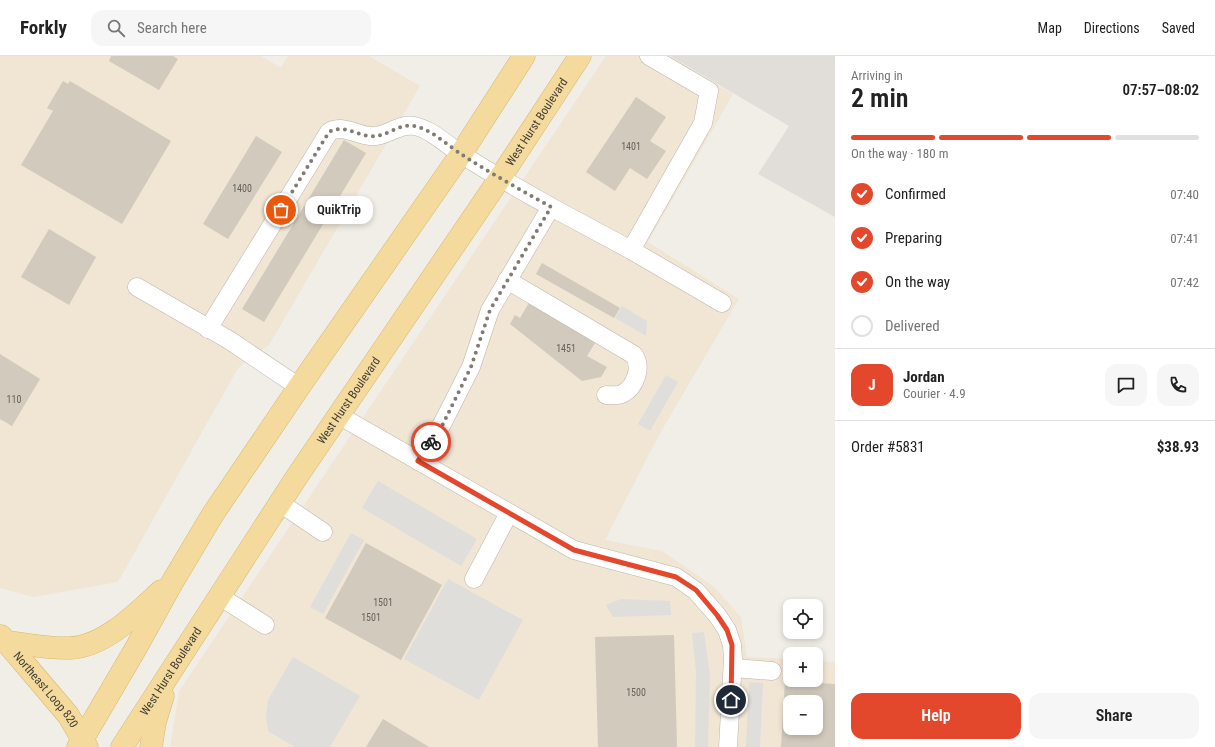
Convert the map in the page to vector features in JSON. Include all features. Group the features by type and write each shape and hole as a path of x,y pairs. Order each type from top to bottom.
{"main road":[{"path":"82,745 173,581 213,514 299,387 461,154 524,56"},
{"name":"West Hurst Boulevard","path":"122,747 173,666 280,503 500,178 580,56"},
{"path":"3,638 70,648 94,642 119,629 173,581"},
{"name":"Northeast Loop 820","path":"3,638 68,715 82,745"},
{"path":"151,747 158,710 173,666"}],"street":[{"path":"631,250 703,123 709,91 650,56"},
{"path":"208,329 329,132 335,128 372,137 382,135 405,126 422,128 500,178 631,250 722,303"},
{"path":"418,461 442,426 471,367 490,310 551,207"},
{"path":"507,280 634,355 638,361 639,368 630,387 623,393 616,396 606,395"},
{"path":"137,287 229,340 299,387"},
{"path":"340,416 574,550 676,577 696,590 717,615 727,630 732,645 733,668 728,747"},
{"path":"280,503 323,532"},
{"path":"474,579 509,513"},
{"path":"219,596 265,625"},
{"path":"733,668 772,671"}],"shaded area":[{"path":"0,56 261,56 281,68 288,56 369,56 420,86 269,345 238,368 118,582 33,597 0,588"},
{"path":"606,56 670,56 733,94 648,242 739,299 660,433 605,540 662,551 713,586 741,617 747,657 783,659 783,687 823,687 823,661 835,662 835,747 170,747 179,691"},
{"path":"670,56 835,56 835,217 758,174 789,126"},
{"path":"622,306 647,321 646,336 615,318"},
{"path":"666,375 678,382 650,431 638,424"},
{"path":"378,481 477,539 461,566 362,508"},
{"path":"351,533 364,540 323,614 310,607"},
{"path":"448,579 523,620 479,700 404,659"},
{"path":"621,599 670,601 671,615 613,617 606,605"},
{"path":"704,632 710,675 708,747 695,747 696,672 692,633"},
{"path":"293,657 360,696 330,747 295,747 268,731 266,717 268,700"},
{"path":"749,682 763,683 760,747 746,747"}],"building":[{"path":"111,56 173,56 178,59 159,90 109,61"},
{"path":"63,81 68,84 70,81 171,141 122,224 21,165 53,111 47,108"},
{"path":"636,97 666,117 650,141 666,151 647,179 630,168 615,191 586,172"},
{"path":"256,136 282,152 228,239 203,224"},
{"path":"344,140 366,153 264,322 242,309"},
{"path":"49,229 96,257 69,305 21,277"},
{"path":"542,263 620,308 614,318 536,274"},
{"path":"530,301 597,340 587,356 607,367 601,377 582,381 510,324 515,315 520,318"},
{"path":"0,354 40,379 12,426 0,419"},
{"path":"366,543 442,585 401,660 325,618"},
{"path":"674,635 677,747 598,747 595,637"},
{"path":"823,683 835,684 835,747 781,747 783,714 783,735 823,735 823,695 784,695 785,687 823,687"},
{"path":"383,719 429,747 366,747"}],"way so far":[{"path":"281,210 329,132 335,128 372,137 382,135 405,126 422,128 500,178 551,207 504,284 490,310 471,367 442,426 431,442"}],"place":[{"name":"QuikTrip","path":"281,210"}],"route":[{"path":"431,442 418,461 574,550 676,577 696,590 717,615 727,630 732,645 733,658 731,700"}]}
